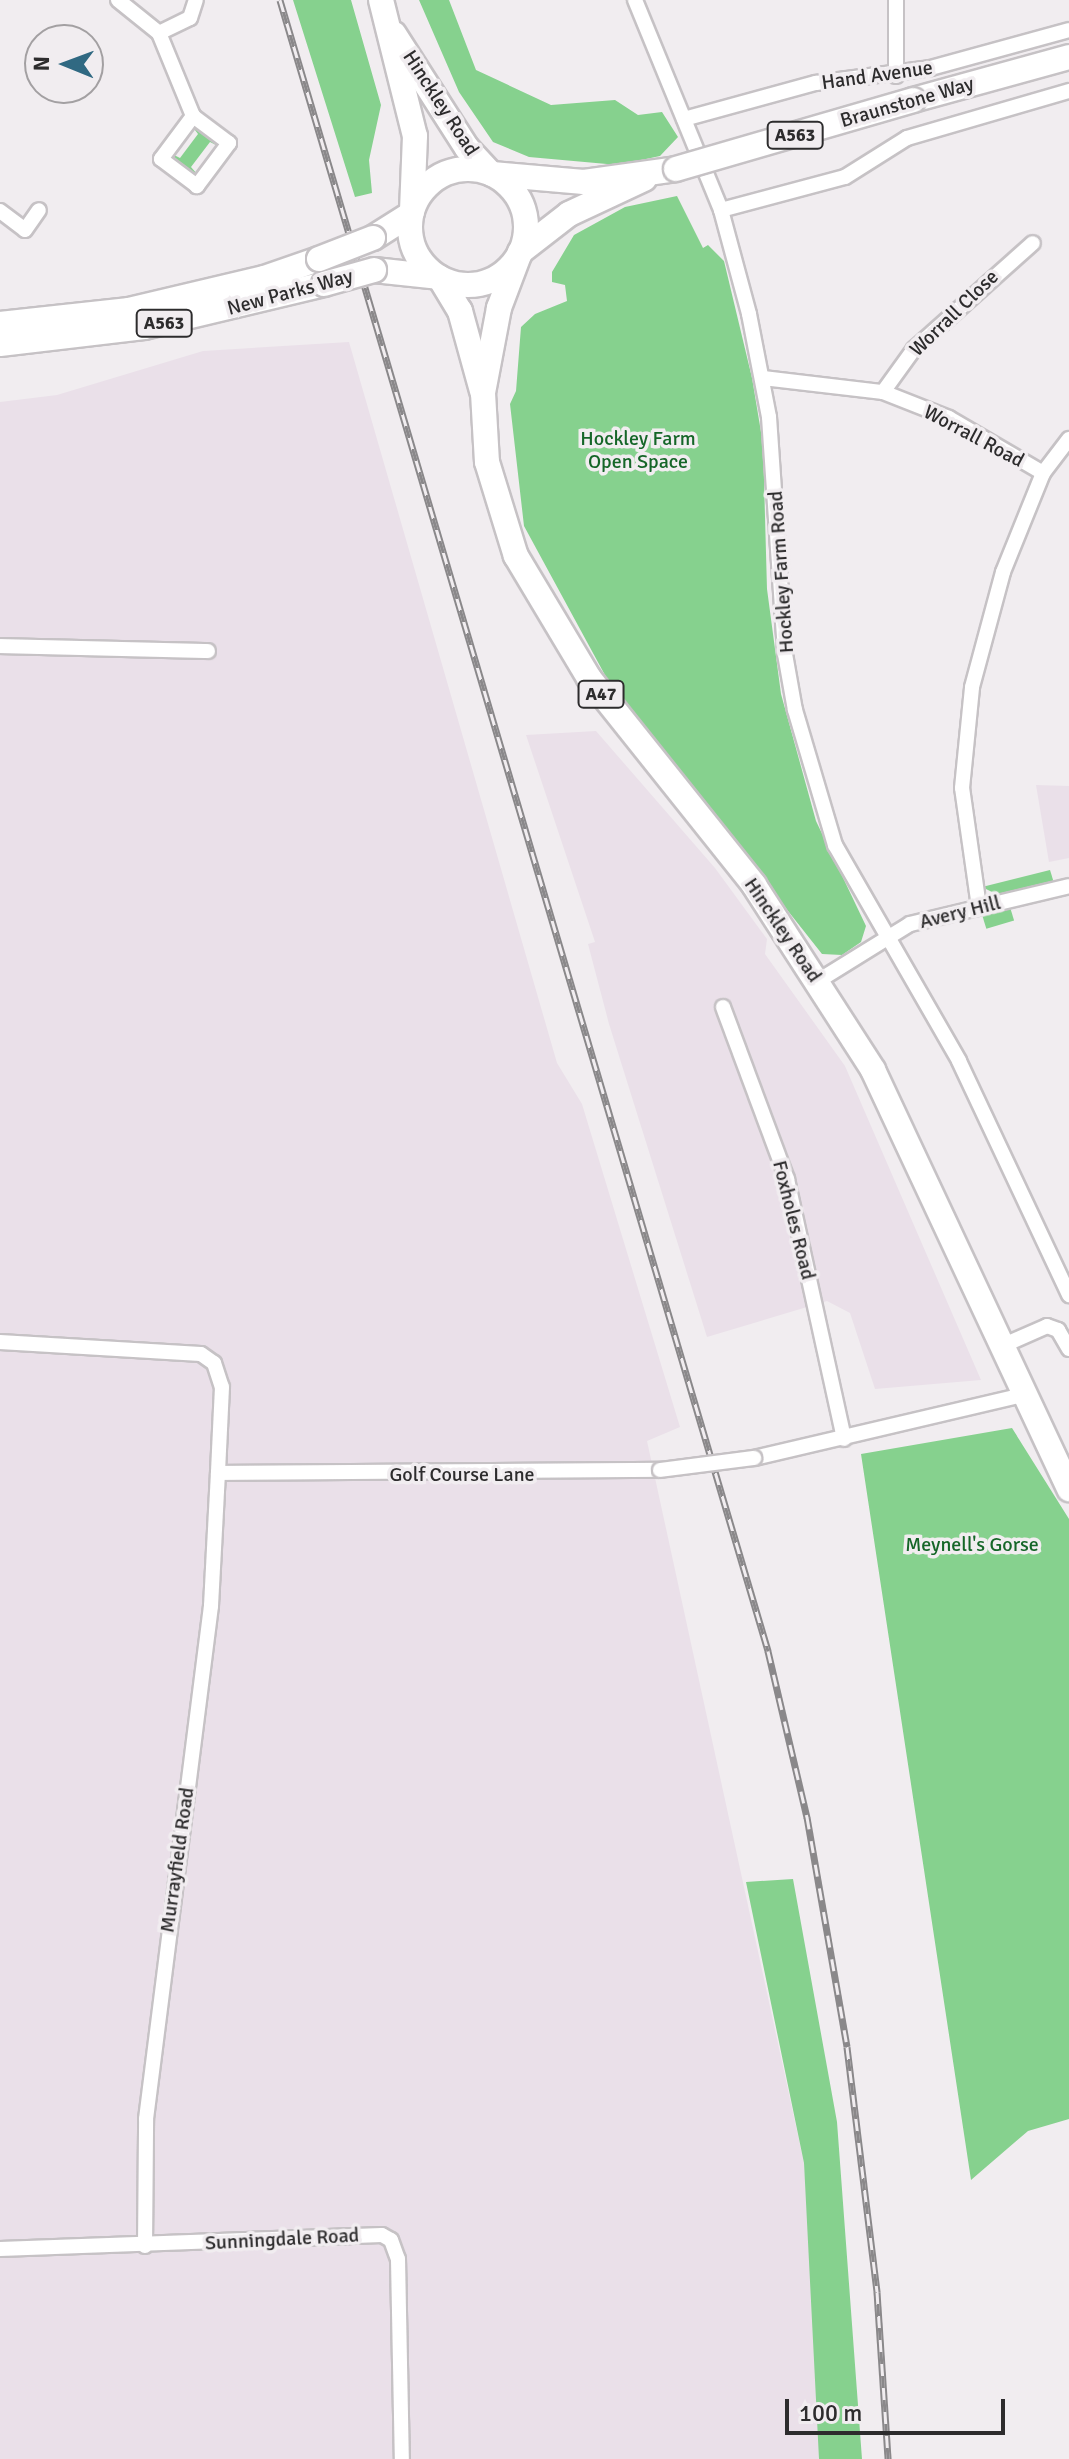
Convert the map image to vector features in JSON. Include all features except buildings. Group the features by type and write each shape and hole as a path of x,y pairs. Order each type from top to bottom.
{"main road":[{"name":"Hinckley Road","path":"381,0 392,32 415,136 412,213"},
{"name":"Hinckley Road","path":"392,32 467,148 491,173"},
{"name":"Braunstone Way","path":"519,254 569,214 665,172 1069,57"},
{"name":"A563","path":"412,213 429,184 442,175 474,169 491,173"},
{"name":"Braunstone Way","path":"491,173 564,183 665,172"},
{"path":"491,173 513,190 524,213 519,254"},
{"path":"412,213 412,243 439,277"},
{"name":"New Parks Way","path":"0,324 129,310 264,278 373,238 412,213"},
{"name":"Hinckley Road","path":"483,393 499,308 519,254"},
{"name":"A563","path":"439,277 475,285 500,274 519,254"},
{"name":"New Parks Way","path":"0,344 144,327 374,270 439,277"},
{"name":"Hinckley Road","path":"439,277 460,311 483,393 487,462 497,503 534,592 611,708 754,885 873,1070 1067,1477"}],"street":[{"path":"118,0 159,33 193,116 229,143 197,186 161,159 193,116"},
{"path":"159,33 190,18 196,0"},
{"name":"Hockley Farm Road","path":"635,0 721,210 763,378 774,466 780,612 795,710 835,845 885,938 959,1061 1069,1295"},
{"path":"896,0 896,76"},
{"name":"Hand Avenue","path":"684,119 816,83 896,76 1069,30"},
{"path":"721,210 845,177 907,138 1069,91"},
{"path":"0,211 25,230 39,210"},
{"name":"Worrall Close","path":"883,392 914,349 1033,243"},
{"name":"Worrall Road","path":"763,378 883,392 949,418 1043,473"},
{"path":"979,907 962,788 972,687 1003,572 1043,473 1069,439"},
{"path":"0,646 208,651"},
{"name":"Avery Hill","path":"818,981 910,924 1069,886"},
{"name":"Foxholes Road","path":"723,1007 787,1179 844,1439"},
{"path":"1004,1345 1047,1326 1058,1330 1069,1349"},
{"path":"0,1342 201,1354 214,1363 222,1387 218,1473"},
{"name":"Golf Course Lane","path":"218,1473 660,1470 754,1458 1026,1394"},
{"name":"Murrayfield Road","path":"145,2246 146,2119 211,1606 218,1473"},
{"name":"Sunningdale Road","path":"0,2249 145,2246 371,2234 391,2240 398,2259 402,2459"}],"shaded area":[{"path":"349,342 557,1063 582,1104 680,1427 647,1441 804,2163 828,2459 0,2459 0,402 57,395 203,351"},
{"path":"596,731 715,868 767,939 765,954 845,1066 981,1380 875,1389 850,1313 827,1301 707,1337 609,1024 588,944 595,942 526,735"},
{"path":"1036,785 1069,786 1069,858 1049,862"}],"green space":[{"path":"293,0 351,0 381,105 369,160 372,193 355,197"},
{"path":"419,0 449,0 476,70 551,105 615,100 638,115 662,112 678,137 660,156 618,165 529,157 493,142 459,92"},
{"path":"192,126 218,146 210,142 191,167 197,174 173,161 172,154 180,158 198,134"},
{"name":"Hockley Farm Open Space","path":"677,196 703,248 708,245 724,261 752,378 763,444 767,589 781,694 816,821 866,926 861,942 842,955 822,954 612,688 524,526 510,404 516,391 521,327 535,314 567,301 565,285 552,282 552,272 574,235 625,207"},
{"path":"1050,870 1054,883 1000,896 982,887"},
{"path":"1010,907 1014,920 986,929 982,915"},
{"name":"Meynell's Gorse","path":"1012,1428 1069,1519 1069,2119 1028,2131 971,2180 861,1454"},
{"path":"793,1879 837,2122 862,2459 819,2459 804,2163 746,1882"}],"railway":[{"path":"280,0 768,1651 807,1817 847,2047 877,2292 888,2459"}]}
